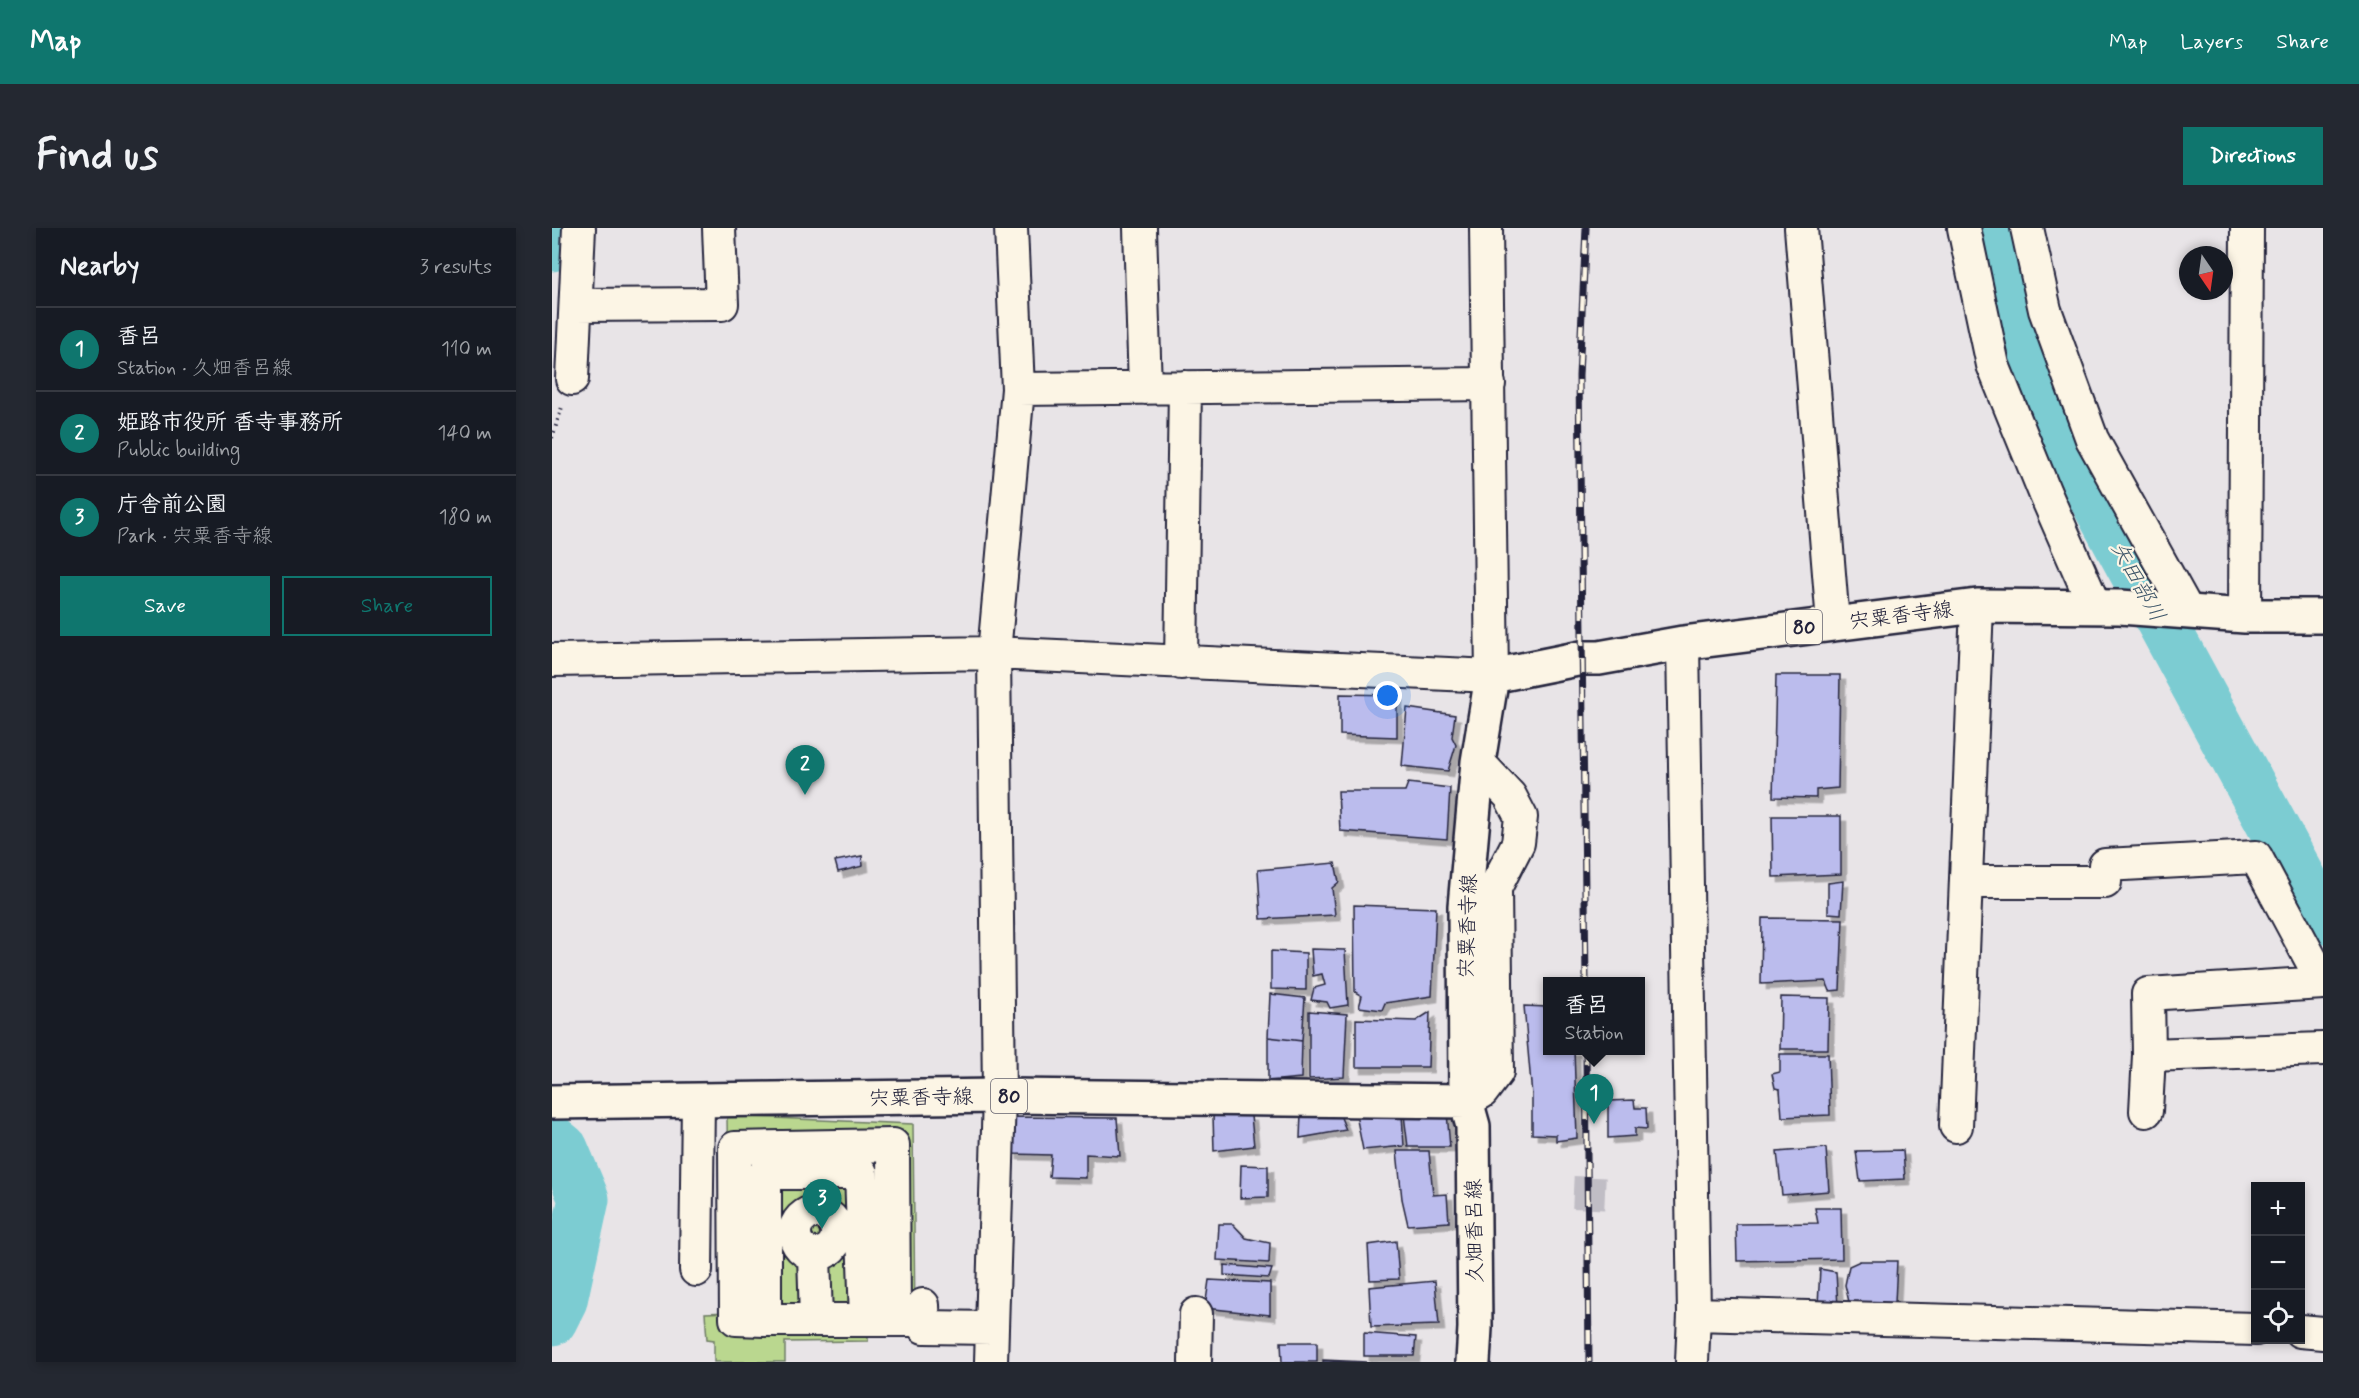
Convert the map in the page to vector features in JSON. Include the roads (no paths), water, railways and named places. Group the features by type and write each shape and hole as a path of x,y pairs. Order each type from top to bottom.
{"main road":[{"name":"宍粟香寺線","path":"552,1102 999,1096 1466,1101 1465,906 1478,762 1492,676 1582,658 1599,658 1683,643 1977,606 2107,607 2245,616 2323,616"},
{"name":"久畑香呂線","path":"1466,1101 1473,1126 1475,1328 1473,1362"}],"street":[{"path":"572,379 579,228"},
{"path":"576,305 722,304 719,228"},
{"path":"991,1362 999,1096 994,653 1018,388 1011,228"},
{"path":"1140,228 1145,388"},
{"path":"554,660 994,653 1492,676 1486,228"},
{"path":"1802,228 1833,623"},
{"path":"1964,228 1993,365 2045,493 2107,607"},
{"path":"2027,228 2045,310 2092,439 2188,612"},
{"path":"2245,616 2247,228"},
{"path":"1018,388 1488,384"},
{"path":"1180,663 1185,387"},
{"path":"1956,1126 1977,606"},
{"path":"1683,643 1694,1314 1692,1362"},
{"path":"1466,1101 1482,1092 1497,1071 1495,888 1518,843 1521,817 1510,796 1478,762"},
{"path":"1966,882 2105,882 2105,865 2256,857 2323,983 2148,994 2149,1055 2146,1111"},
{"path":"2149,1055 2323,1049"},
{"path":"696,1270 698,1100"},
{"path":"901,1316 893,1145 815,1160 765,1173 901,1316 924,1327 992,1328"},
{"path":"816,1319 814,1255 806,1252 799,1244 861,1173 815,1160 735,1148 736,1319 765,1320 816,1319 901,1316"},
{"path":"765,1320 815,1227 815,1160"},
{"path":"1195,1362 1196,1314"},
{"path":"1694,1314 2251,1329"},
{"path":"2305,1331 2323,1333"}],"waterway":[{"path":"552,228 552,246"},
{"name":"矢田部川","path":"1996,228 2018,340 2083,477 2323,919"},
{"path":"552,1140 563,1149 584,1199 562,1300 552,1320"}],"tunnel":[{"path":"1573,1192 1616,1194"}],"railway":[{"path":"1586,228 1579,376 1586,977"},
{"path":"1586,1055 1589,1362"}],"place":[{"name":"姫路市役所 香寺事務所","path":"805,795"},
{"name":"香呂","path":"1594,1124"},
{"name":"庁舎前公園","path":"822,1229"}]}
